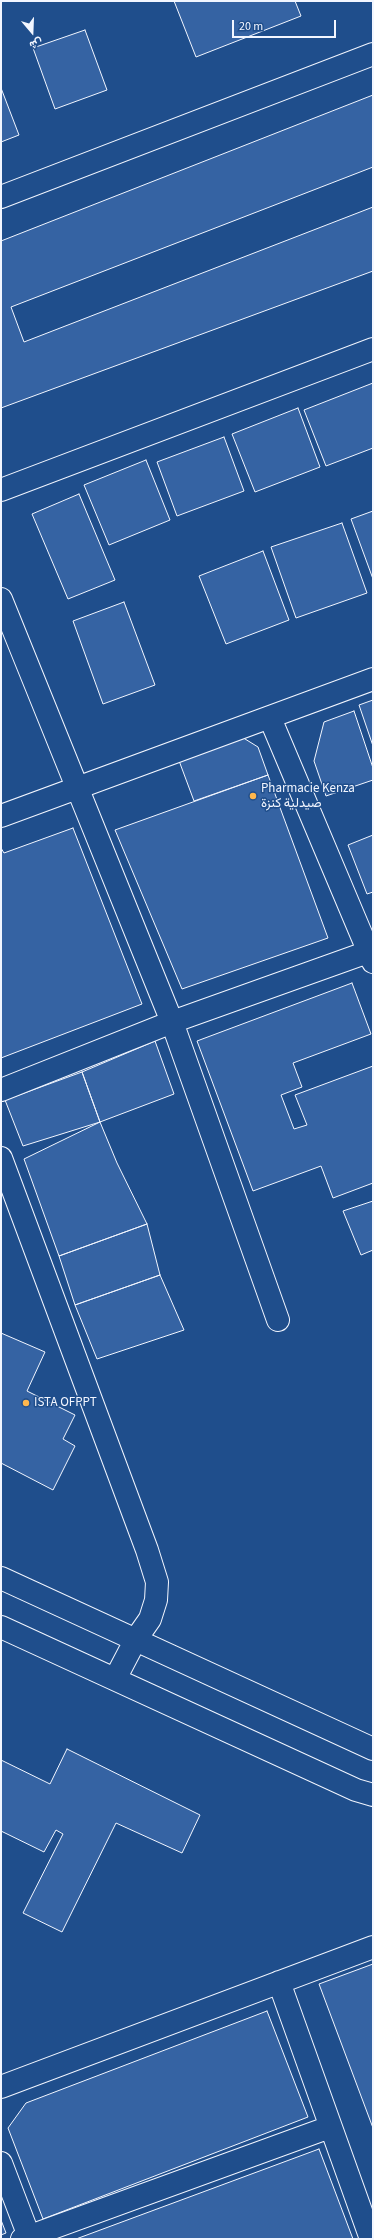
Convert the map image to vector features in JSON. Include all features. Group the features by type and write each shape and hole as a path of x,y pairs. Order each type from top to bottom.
{"street":[{"path":"1,197 373,54"},
{"path":"1,490 373,349"},
{"path":"1,599 76,789 172,1022 278,1320"},
{"path":"1,816 373,679"},
{"path":"1,1090 172,1022 371,957 270,718"},
{"path":"1,1158 144,1543 157,1582 156,1600 150,1619 136,1639 115,1679"},
{"path":"1,1578 373,1749"},
{"path":"1,1627 349,1786 373,1795"},
{"path":"1,2087 373,1947"},
{"path":"279,1982 330,2127 372,2239"},
{"path":"1,2163 27,2238 330,2127"}],"building":[{"path":"174,1 295,1 301,16 196,57"},
{"path":"85,30 107,90 55,109 33,48"},
{"path":"1,88 19,135 1,142"},
{"path":"373,95 373,167 11,307 24,342 373,207 373,271 1,408 1,241"},
{"path":"373,383 373,448 326,466 304,410"},
{"path":"298,408 320,467 255,492 232,434"},
{"path":"224,437 244,491 177,516 157,462"},
{"path":"146,460 170,520 109,545 84,485"},
{"path":"79,494 115,580 68,599 32,514"},
{"path":"373,511 373,579 351,519"},
{"path":"342,523 367,593 296,618 271,547"},
{"path":"263,551 289,620 226,644 199,576"},
{"path":"124,602 155,685 103,704 73,621"},
{"path":"373,700 373,746 359,705"},
{"path":"354,711 373,768 373,780 326,796 314,761 324,722"},
{"path":"237,734 258,747 268,775 194,801 178,758"},
{"path":"268,775 328,938 182,989 115,830"},
{"path":"73,828 142,1004 1,1058 1,848 4,853"},
{"path":"373,835 373,892 367,894 348,845"},
{"path":"352,983 371,1034 293,1063 302,1087 281,1095 294,1129 307,1125 295,1095 373,1066 373,1183 333,1198 321,1166 253,1191 197,1041"},
{"path":"155,1041 174,1094 100,1122 82,1072"},
{"path":"82,1072 100,1122 23,1146 5,1100"},
{"path":"100,1122 117,1163 147,1224 59,1256 24,1159"},
{"path":"373,1201 373,1250 361,1255 343,1211"},
{"path":"147,1224 160,1275 75,1305 59,1256"},
{"path":"160,1275 184,1330 97,1359 75,1305"},
{"name":"ISTA OFPPT","path":"1,1333 45,1352 27,1391 75,1415 63,1439 75,1446 53,1490 1,1463"},
{"path":"67,1749 200,1815 182,1853 116,1823 62,1932 23,1913 63,1834 56,1830 44,1852 1,1831 1,1760 50,1784"},
{"path":"373,1964 373,2128 319,1984"},
{"path":"267,2011 308,2117 43,2219 8,2128 26,2103"},
{"path":"319,2149 353,2239 76,2239"},
{"path":"1,2220 6,2233 1,2235"}],"place":[{"name":"Pharmacie Kenza صيدلية كنزة","path":"253,796"},
{"name":"ISTA OFPPT","path":"26,1403"}]}
